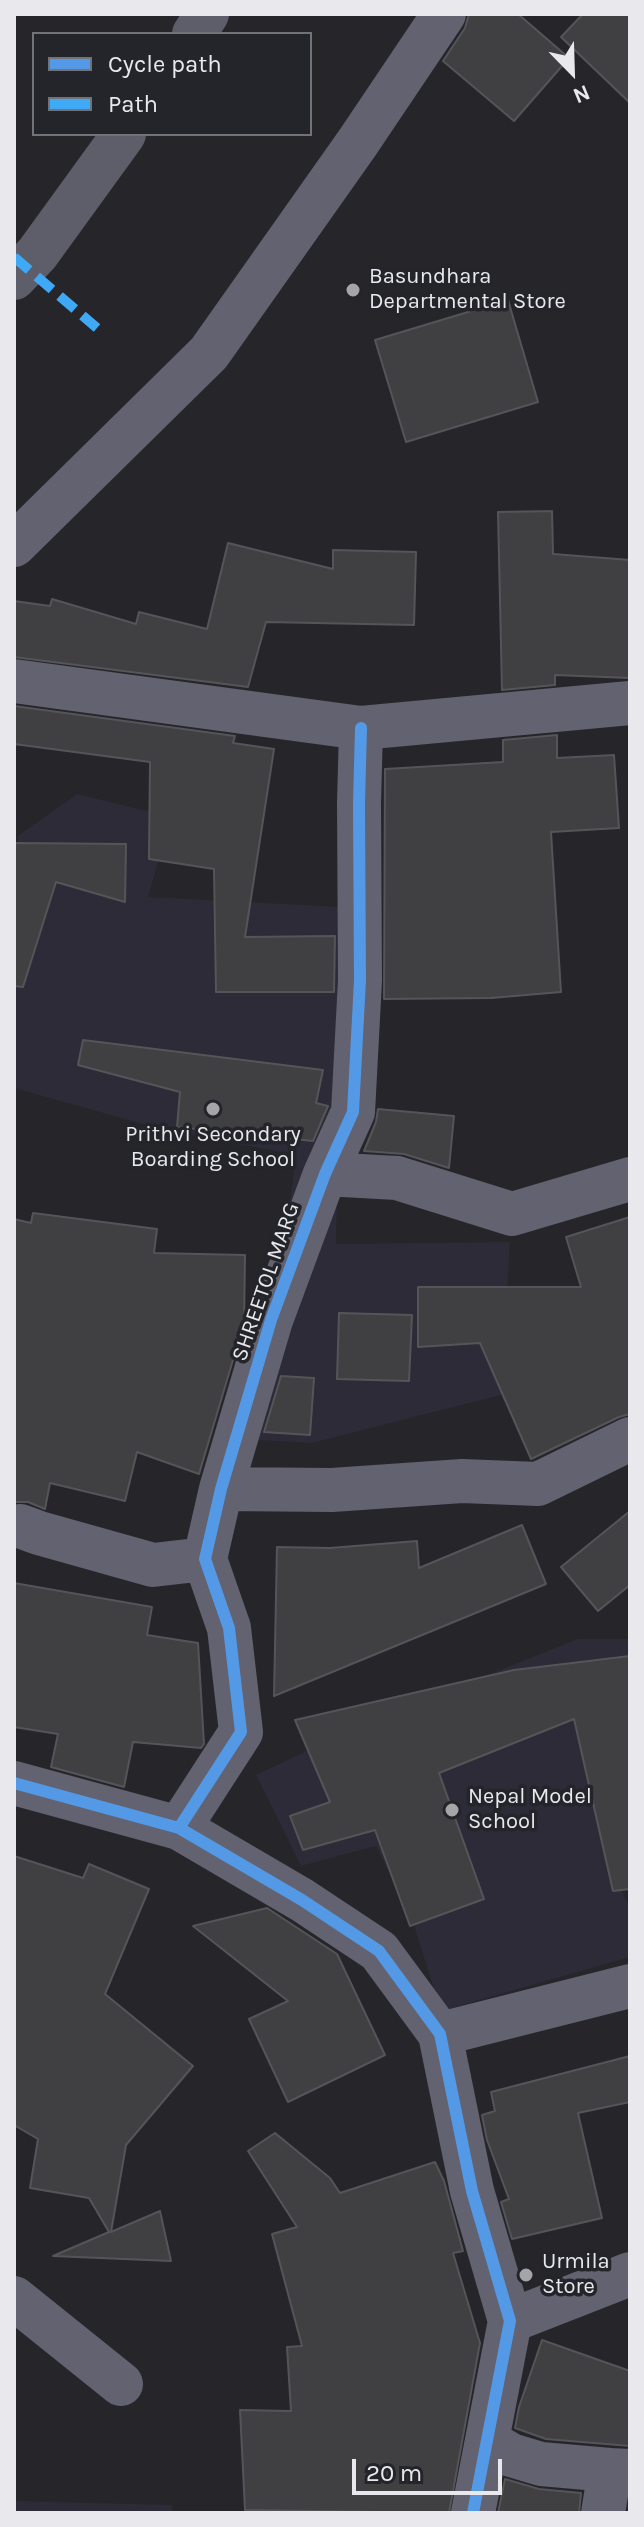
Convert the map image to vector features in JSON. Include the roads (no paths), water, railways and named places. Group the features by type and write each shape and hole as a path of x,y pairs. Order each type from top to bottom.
{"highway":[{"path":"195,32 207,14"},
{"path":"14,278 37,254 123,136"}],"street":[{"path":"14,545 209,353 444,14"},
{"path":"14,681 361,728 630,703"},
{"name":"SHREETOL MARG","path":"205,1559 221,1489 271,1320 325,1174 353,1112 360,980 361,728"},
{"path":"325,1174 397,1178 512,1214 630,1179"},
{"path":"221,1489 332,1490 462,1481 538,1484 630,1439"},
{"path":"20,1526 153,1565 205,1559 229,1628 241,1732 179,1828"},
{"path":"14,1783 179,1828 302,1900 379,1951 440,2034 472,2191 510,2321 473,2513"},
{"path":"440,2034 630,1986"},
{"path":"510,2321 630,2274"},
{"path":"14,2298 121,2384"},
{"path":"487,2441 511,2455 541,2464 620,2470 603,2513"}],"place":[{"name":"Basundhara Departmental Store","path":"353,290"},
{"name":"Prithvi Secondary Boarding School","path":"213,1109"},
{"name":"Nepal Model School","path":"452,1810"},
{"name":"Urmila Store","path":"526,2275"}]}
